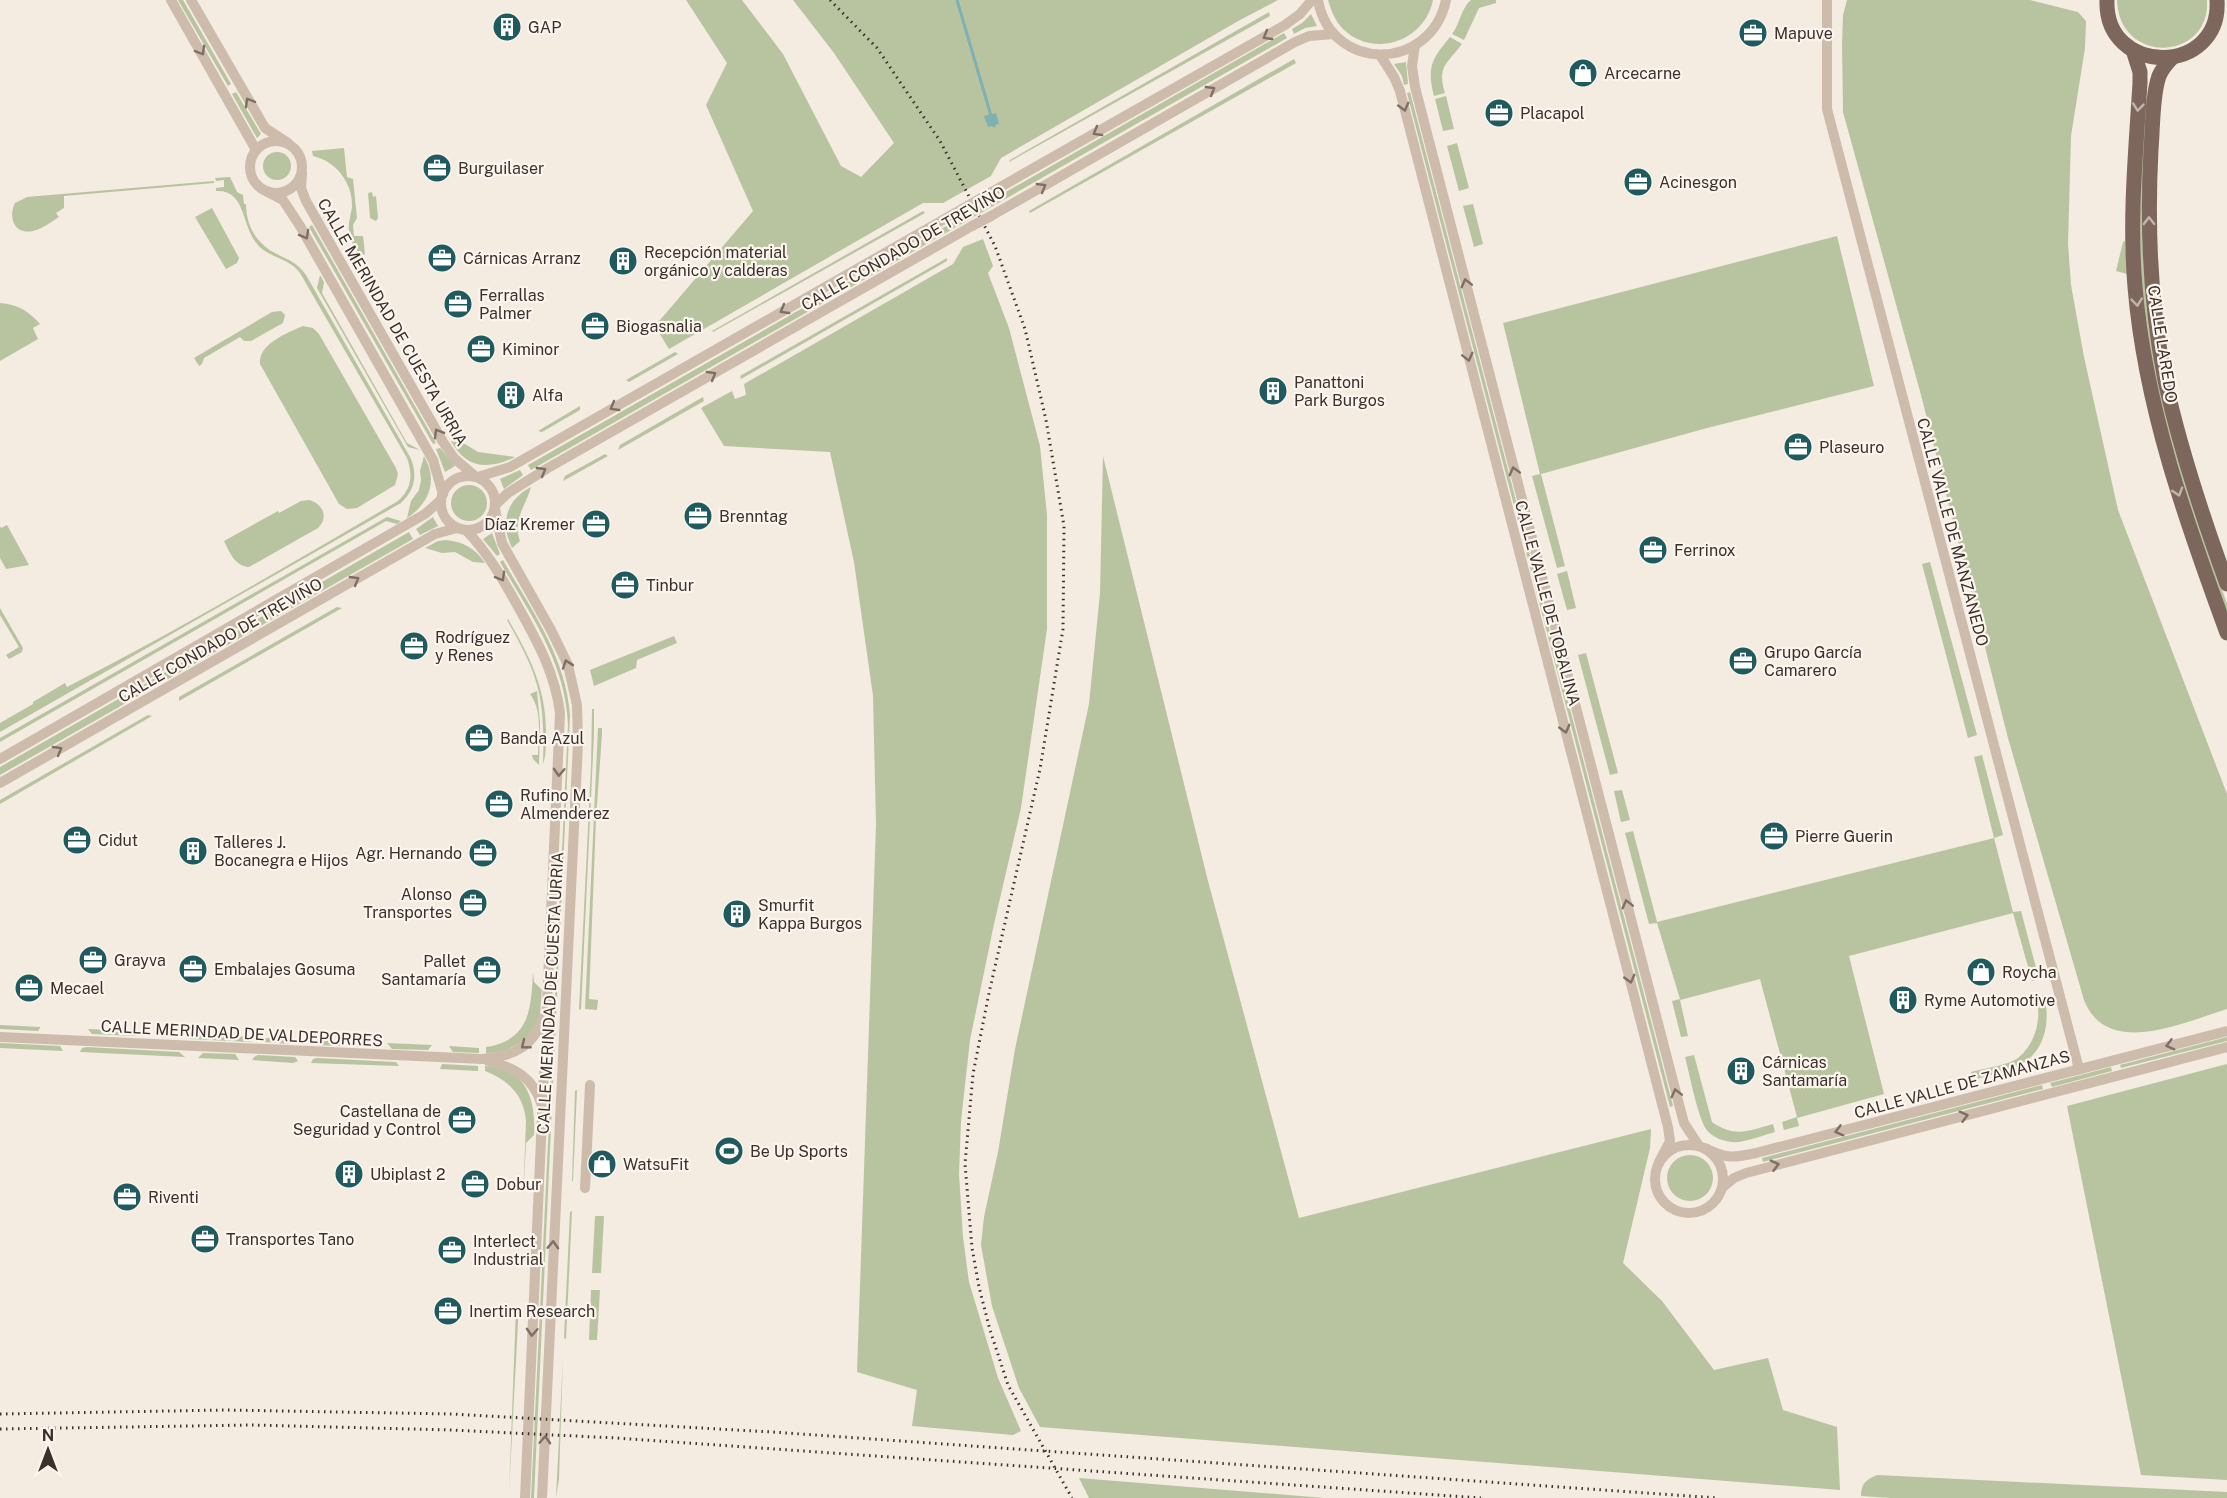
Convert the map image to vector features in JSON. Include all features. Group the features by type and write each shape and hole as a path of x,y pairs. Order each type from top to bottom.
{"main road":[{"path":"2105,3 2115,32 2123,42 2133,50 2152,58 2172,58 2184,54 2204,39 2221,18 2217,0"},
{"name":"CALLE LAREDO","path":"2133,50 2140,72 2132,188 2133,253 2140,332 2150,387 2165,447 2188,525 2227,633"},
{"name":"CALLE LAREDO","path":"2172,58 2162,70 2157,85 2152,140 2149,210 2153,297 2165,379 2188,466 2227,584"}],"street":[{"path":"171,0 256,150"},
{"path":"191,0 265,128 270,134 288,143 297,151 301,159 302,174 297,184 280,193 268,192 252,178 250,165 256,150 271,141 288,143"},
{"name":"CALLE CONDADO DE TREVIÑO","path":"477,477 510,467 1285,25 1300,14 1312,0"},
{"path":"1318,0 1325,22 1334,34 1350,46 1370,54 1380,55 1398,52 1415,45 1436,27 1444,11 1446,0"},
{"name":"CALLE VALLE DE MANZANEDO","path":"1827,0 1827,110 2079,1069"},
{"name":"CALLE CONDADO DE TREVIÑO","path":"495,507 508,493 548,468 1295,42 1309,36 1334,34"},
{"name":"CALLE VALLE DE TOBALINA","path":"1415,45 1412,75 1680,1108 1684,1123 1702,1147"},
{"name":"CALLE VALLE DE TOBALINA","path":"1380,55 1400,91 1665,1112 1670,1141 1659,1162"},
{"name":"CALLE MERINDAD DE CUESTA URRIA","path":"302,174 301,188 306,201 443,442 454,458 477,477"},
{"name":"CALLE MERINDAD DE CUESTA URRIA","path":"268,192 283,200 300,226 434,460 442,497"},
{"path":"477,477 490,487 495,497 495,507 487,522 478,528 462,529 445,518 442,497 449,484 457,478 477,477"},
{"name":"CALLE CONDADO DE TREVIÑO","path":"0,759 425,514 442,497"},
{"name":"CALLE MERINDAD DE CUESTA URRIA","path":"495,507 504,549 551,630 568,665 577,705 578,743 542,1498"},
{"name":"CALLE CONDADO DE TREVIÑO","path":"0,783 435,534 462,529"},
{"name":"CALLE MERINDAD DE CUESTA URRIA","path":"462,529 485,550 540,645 553,676 558,699 560,741 525,1498"},
{"name":"CALLE MERINDAD DE VALDEPORRES","path":"0,1037 482,1059 511,1055 527,1045 540,1028 548,1006"},
{"name":"CALLE VALLE DE ZAMANZAS","path":"1702,1147 1730,1158 1749,1155 2227,1031"},
{"name":"CALLE VALLE DE ZAMANZAS","path":"1722,1188 1734,1178 1746,1173 2227,1047"},
{"name":"CALLE MERINDAD DE VALDEPORRES","path":"482,1059 507,1066 524,1076 537,1092 542,1108"},
{"path":"585,1188 590,1085"},
{"path":"1691,1144 1702,1147 1721,1165 1724,1174 1722,1188 1717,1200 1707,1209 1691,1213 1678,1211 1664,1202 1659,1195 1655,1179 1659,1162 1673,1149 1691,1144"}],"green space":[{"path":"178,0 183,0 231,84 228,86"},
{"path":"686,0 742,0 783,54 841,166 861,177 894,143 834,53 793,0 1278,0 1001,158 991,176 943,203 923,203 669,349 655,326 753,211 706,105 727,63"},
{"path":"1328,0 1433,0 1420,26 1397,41 1383,44 1369,43 1355,38 1343,29"},
{"path":"1471,0 1496,0 1496,3 1479,8 1464,40 1452,34 1465,7"},
{"path":"1847,0 2030,0 2078,12 2086,21 2085,48 2071,136 2068,244 2071,285 2084,357 2118,510 2227,794 2227,1009 2148,1032 2128,1032 2110,1028 2095,1018 2084,1000 2008,738 1921,395 1843,112 1843,15"},
{"path":"2117,0 2207,0 2204,20 2195,35 2181,44 2164,48 2147,45 2132,36 2122,21"},
{"path":"1269,12 1270,16 1009,162 1010,160"},
{"path":"1311,14 1317,26 1305,28 1294,34 1292,29"},
{"path":"1284,33 1287,38 531,470 528,465"},
{"path":"1450,37 1462,44 1443,71 1445,93 1434,96 1431,78 1432,64"},
{"path":"1294,59 1296,63 1030,213 1029,211"},
{"path":"1406,62 1408,84 1404,85 1402,76 1394,64"},
{"path":"236,92 261,134 257,138 232,94"},
{"path":"1410,92 1673,1106 1670,1107 1407,93"},
{"path":"1446,96 1454,129 1443,131 1435,99"},
{"path":"2146,99 2149,99 2143,243 2210,555 2227,604 2227,617 2175,458 2147,336 2139,246"},
{"path":"1457,143 1469,188 1459,191 1447,146"},
{"path":"344,148 347,177 353,179 357,218 353,225 354,236 363,236 365,254 360,256 349,234 352,207 350,190 342,174 329,163 313,156 312,151"},
{"path":"277,152 287,156 291,166 287,176 277,180 267,176 263,166 267,156"},
{"path":"230,177 237,192 243,195 250,226 257,239 268,249 296,264 306,275 410,457 414,470 412,487 401,503 0,732 0,723 33,702 65,683 67,687 109,665 275,573 398,501 409,486 410,470 407,458 300,273 292,265 261,248 254,240 239,203 226,192 216,191 216,188 224,187 224,180 216,181 215,178"},
{"path":"214,181 214,183 64,196 64,208 56,213 59,217 33,231 26,232 17,228 12,214 15,203 27,197"},
{"path":"372,192 373,197 376,196 378,218 376,221 370,218 368,193"},
{"path":"1473,204 1483,244 1474,247 1463,206"},
{"path":"212,208 239,258 237,263 226,269 195,217"},
{"path":"923,211 925,213 712,331"},
{"path":"312,225 436,443 433,444 309,227"},
{"path":"1837,236 1874,386 1707,428 1541,474 1565,566 1557,568 1532,476 1540,474 1503,323"},
{"path":"983,239 993,266 988,273 1009,328 1040,446 1047,515 1047,629 1021,808 970,1040 961,1121 959,1174 963,1237 969,1282 998,1378 1021,1431 1013,1435 912,1426 917,1390 857,1372 876,824 873,696 854,562 830,452 724,446 701,408 732,391 735,399 746,395 744,384 953,264 963,247"},
{"path":"2125,241 2127,274 2116,271"},
{"path":"947,258 947,261 741,379 740,376"},
{"path":"320,275 324,282 322,293 407,443 420,450 408,447 317,288"},
{"path":"0,303 22,309 40,324 33,328 38,339 0,361"},
{"path":"281,311 285,315 283,323 251,341 244,341 240,337 204,358 199,366 194,358 272,312"},
{"path":"303,326 313,328 319,334 398,474 395,485 357,508 347,509 339,504 260,364 261,357 269,345"},
{"path":"675,352 678,354 629,382 626,380"},
{"path":"703,397 704,401 618,450 620,445"},
{"path":"580,406 580,410 542,432 538,431"},
{"path":"451,441 465,444 478,452 515,457 496,464 471,462 457,450"},
{"path":"440,448 455,466 445,472 436,449"},
{"path":"605,454 608,456 563,481 565,476"},
{"path":"424,456 430,474 429,490 421,505 407,518 411,501 419,490"},
{"path":"1103,456 1208,881 1299,1218 1651,1129 1650,1148 1623,1263 1662,1301 1714,1370 1768,1358 1783,1410 1837,1427 1840,1490 1040,1427 1019,1388 992,1306 981,1245 984,1217 998,1152 1015,1049 1089,704 1100,593"},
{"path":"520,470 523,475 504,489 500,479"},
{"path":"469,485 482,490 487,503 482,516 469,521 456,516 451,503 456,490"},
{"path":"531,487 519,520 520,541 512,548 506,530 508,513 516,499"},
{"path":"309,500 323,511 323,520 318,528 249,567 240,564 228,550 224,541 278,511 279,513 301,501"},
{"path":"387,517 401,521 397,524 386,521 0,742 0,738"},
{"path":"433,517 438,526 420,535 416,529"},
{"path":"7,525 29,565 6,569 0,558 0,526 1,528"},
{"path":"409,532 413,539 0,775 0,767"},
{"path":"492,533 500,554 497,556 483,539"},
{"path":"446,540 468,547 485,563 473,562 455,552 442,553 425,548 438,541"},
{"path":"503,560 546,634 562,673 570,715 534,1498 531,1498 568,725 566,702 554,660 500,562"},
{"path":"1930,562 1977,735 1968,738 1922,564"},
{"path":"1567,571 1576,608 1567,610 1557,574"},
{"path":"337,607 342,608 179,701 179,697"},
{"path":"0,608 23,648 22,652 9,659 6,655 19,647 0,615"},
{"path":"508,619 536,675 544,704 546,747 543,764 543,722 538,689 527,658"},
{"path":"674,636 677,643 637,660 636,668 594,686 590,670"},
{"path":"1586,653 1618,773 1610,775 1578,655"},
{"path":"537,691 540,723 539,765 532,755 538,755 539,723 537,708 530,694"},
{"path":"592,709 594,709 594,735 581,1010 579,1009"},
{"path":"148,715 152,716 0,804 0,800"},
{"path":"598,728 602,728 602,734 596,819 589,999 598,1000 597,1010 585,1009"},
{"path":"1982,755 2003,835 1994,838 1974,757"},
{"path":"1622,790 1630,820 1621,822 1614,791"},
{"path":"1633,831 1657,922 1994,838 2013,912 2021,911 2039,979 2032,981 2013,913 1849,956 1884,1094 1797,1118 1799,1126 1784,1130 1782,1122 1797,1117 1760,979 1680,1000 1688,1036 1681,1037 1672,1001 1680,999 1657,923 1649,924 1625,833"},
{"path":"533,972 534,982 542,990 537,1023 520,1043 504,1050 486,1053 486,1047 512,1038 520,1030 529,1010"},
{"path":"2044,995 2047,1014 2045,1032 2031,1057 2005,1071 1973,1080 1971,1072 2008,1063 2024,1052 2033,1038 2038,1022 2036,997"},
{"path":"0,1025 40,1028 38,1031 0,1029"},
{"path":"88,1029 138,1031 136,1036 92,1034"},
{"path":"186,1034 253,1038 250,1042 190,1039"},
{"path":"2227,1037 2227,1041 2121,1068 2120,1065"},
{"path":"264,1038 295,1039 290,1044 265,1042"},
{"path":"314,1040 347,1042 342,1046 314,1045"},
{"path":"0,1043 60,1046 63,1051 0,1048"},
{"path":"387,1043 432,1045 428,1050 392,1049"},
{"path":"449,1046 479,1048 479,1053 453,1052"},
{"path":"82,1048 179,1052 185,1057 80,1052"},
{"path":"203,1053 235,1054 239,1060 198,1058"},
{"path":"258,1055 295,1057 298,1061 293,1063 252,1060"},
{"path":"1694,1055 1712,1122 1735,1132 1749,1131 1773,1124 1775,1132 1735,1142 1721,1140 1709,1132 1700,1114 1685,1057"},
{"path":"317,1058 396,1062 399,1066 311,1063"},
{"path":"442,1064 478,1066 478,1071 440,1069"},
{"path":"2227,1064 2227,1480 2141,1475 2067,1106"},
{"path":"485,1066 511,1072 526,1088 530,1098 534,1135 526,1143 523,1201 525,1112 518,1096 508,1084 485,1071"},
{"path":"2111,1067 2112,1071 2052,1087 2050,1083"},
{"path":"2042,1085 2043,1089 1763,1162 1762,1158"},
{"path":"577,1090 573,1181 572,1181 575,1091"},
{"path":"1690,1155 1706,1162 1713,1178 1706,1194 1690,1201 1674,1194 1667,1178 1674,1162"},
{"path":"572,1211 566,1339 564,1338 570,1212"},
{"path":"595,1216 604,1216 601,1273 592,1273"},
{"path":"591,1290 600,1290 597,1340 589,1340"},
{"path":"516,1309 518,1310 518,1322 509,1492"},
{"path":"563,1358 559,1479 556,1498"},
{"path":"1877,1475 2227,1492 2227,1498 1891,1498 1861,1496 1865,1482"},
{"path":"1079,1478 1325,1498 1089,1498"}],"water":[{"path":"996,113 999,124 988,127 984,116"}],"waterway":[{"path":"957,0 994,126"}],"railway":[{"path":"830,0 877,48 940,141 995,246 1025,329 1046,420 1064,526 1063,629 1040,769 973,1074 965,1164 972,1248 990,1330 1008,1385 1072,1498"},
{"path":"0,1414 225,1410 452,1414 772,1432 1718,1498"},
{"path":"0,1429 252,1425 451,1430 616,1438 1481,1498"}],"place":[{"name":"GAP","path":"507,27"},
{"name":"Mapuve","path":"1753,33"},
{"name":"Arcecarne","path":"1583,73"},
{"name":"Placapol","path":"1499,113"},
{"name":"Burguilaser","path":"437,168"},
{"name":"Acinesgon","path":"1638,182"},
{"name":"Cárnicas Arranz","path":"442,258"},
{"name":"Recepción material orgánico y calderas","path":"623,261"},
{"name":"Ferrallas Palmer","path":"458,304"},
{"name":"Biogasnalia","path":"595,326"},
{"name":"Kiminor","path":"481,349"},
{"name":"Panattoni Park Burgos","path":"1273,391"},
{"name":"Alfa","path":"511,395"},
{"name":"Plaseuro","path":"1798,447"},
{"name":"Brenntag","path":"698,516"},
{"name":"Díaz Kremer","path":"596,524"},
{"name":"Ferrinox","path":"1653,550"},
{"name":"Tinbur","path":"625,585"},
{"name":"Rodríguez y Renes","path":"414,646"},
{"name":"Grupo García Camarero","path":"1743,661"},
{"name":"Banda Azul","path":"479,738"},
{"name":"Rufino M. Almenderez","path":"499,804"},
{"name":"Pierre Guerin","path":"1774,836"},
{"name":"Cidut","path":"77,840"},
{"name":"Talleres J. Bocanegra e Hijos","path":"193,851"},
{"name":"Agr. Hernando","path":"483,853"},
{"name":"Alonso Transportes","path":"473,903"},
{"name":"Smurfit Kappa Burgos","path":"737,914"},
{"name":"Grayva","path":"93,960"},
{"name":"Embalajes Gosuma","path":"193,969"},
{"name":"Pallet Santamaría","path":"487,970"},
{"name":"Roycha","path":"1981,972"},
{"name":"Mecael","path":"29,988"},
{"name":"Ryme Automotive","path":"1903,1000"},
{"name":"Cárnicas Santamaría","path":"1741,1071"},
{"name":"Castellana de Seguridad y Control","path":"462,1120"},
{"name":"Be Up Sports","path":"729,1151"},
{"name":"WatsuFit","path":"602,1164"},
{"name":"Ubiplast 2","path":"349,1174"},
{"name":"Dobur","path":"475,1184"},
{"name":"Riventi","path":"127,1197"},
{"name":"Transportes Tano","path":"205,1239"},
{"name":"Interlect Industrial","path":"452,1250"},
{"name":"Inertim Research","path":"448,1311"}]}
